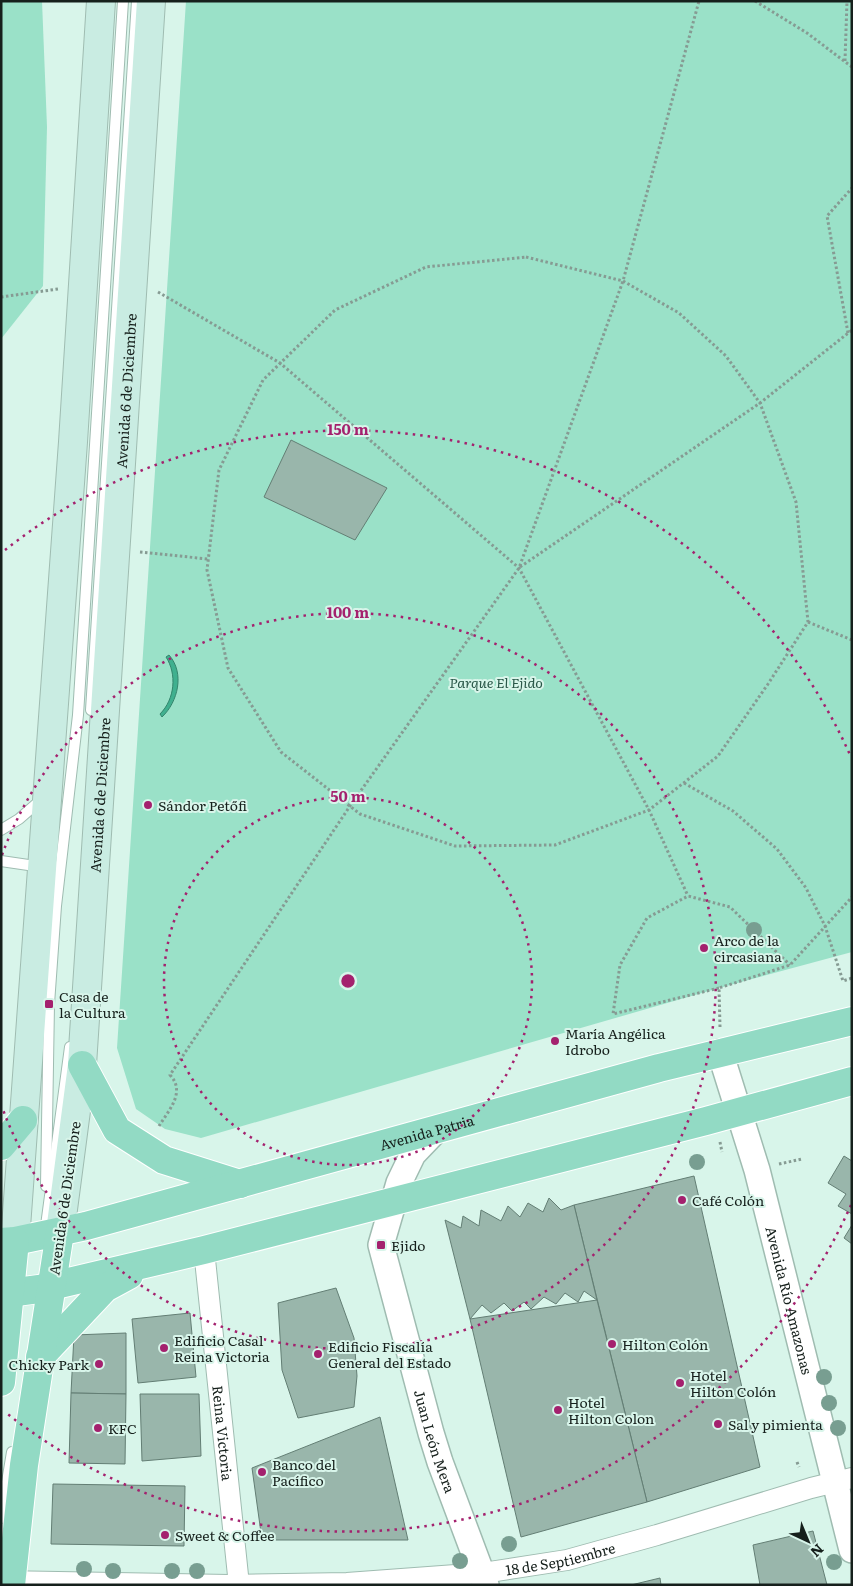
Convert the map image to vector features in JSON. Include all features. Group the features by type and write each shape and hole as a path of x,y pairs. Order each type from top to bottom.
{"main road":[{"path":"2,1379 8,1242 23,1120 43,867 73,442 101,1"},
{"name":"Avenida 6 de Diciembre","path":"8,1582 40,1357 42,1286 49,1236 82,1065 151,1"},
{"name":"Avenida Patria","path":"8,1242 49,1236 720,1052 852,1021"},
{"path":"82,1065 117,1130 164,1160 240,1184"},
{"path":"6,1294 145,1265 852,1081"},
{"path":"1,1146 23,1120"},
{"path":"40,1357 105,1288 145,1265"}],"street":[{"name":"Avenida Río Amazonas","path":"720,1052 757,1170 844,1480 852,1550"},
{"name":"Juan León Mera","path":"434,1131 413,1154 398,1184 381,1245 440,1462 484,1579"},
{"name":"Reina Victoria","path":"204,1250 239,1585"},
{"name":"18 de Septiembre","path":"8,1582 239,1585 347,1584 484,1579 567,1560 844,1480"}],"lane":[{"path":"49,1236 49,1004 56,906 78,715 123,1"},
{"path":"91,716 137,1"},
{"path":"1,830 19,819 48,793"},
{"path":"1,861 43,867"},
{"path":"49,1236 71,1038"},
{"path":"1,1518 14,1440"}],"path":[{"path":"146,1148 177,1093 177,1085 170,1075 350,806 520,568 623,281 699,1"},
{"path":"755,1 807,33 852,68"},
{"path":"845,62 847,1"},
{"path":"520,568 760,403 850,331 827,216 852,188"},
{"path":"526,257 623,281 679,314 726,356 760,403 796,502 808,622 718,756 649,810 555,845 455,846 360,814 282,752 228,668 207,570 219,470 263,380 335,310 426,267 526,257"},
{"path":"1,297 66,288"},
{"path":"158,291 280,363 520,568 649,810 688,896"},
{"path":"808,622 852,640"},
{"path":"684,783 733,811 778,849 806,888 826,926 842,981 852,978"},
{"path":"790,965 730,907 688,896 648,918 620,965 613,1014 719,988 790,965 852,897"},
{"path":"719,988 720,1052"},
{"path":"797,1462 799,1467"}],"green space":[{"path":"1,1 42,1 47,127 43,286 1,339"},
{"name":"Parque El Ejido","path":"186,1 852,1 852,952 719,988 201,1138 165,1129 136,1109 117,1048"}],"shaded area":[{"path":"169,655 177,670 178,687 172,704 162,717 160,714 169,701 173,686 172,671 166,657"}],"building":[{"path":"291,440 387,488 355,540 264,497"},
{"path":"844,1156 852,1161 852,1214 838,1206 846,1194 828,1183"},
{"name":"Hotel Hilton Colón","path":"694,1176 760,1467 647,1502 574,1205"},
{"path":"549,1198 561,1210 574,1205 597,1300 584,1291 578,1302 565,1293 556,1304 544,1297 531,1309 524,1302 512,1311 504,1303 491,1313 482,1305 470,1319 445,1220 461,1228 463,1216 479,1226 481,1210 501,1221 508,1206 520,1217 528,1203 543,1212"},
{"path":"852,1225 852,1244 844,1238"},
{"name":"Edificio Fiscalía General del Estado","path":"336,1288 354,1338 357,1376 354,1407 298,1418 282,1370 278,1303"},
{"name":"Hotel Hilton Colon","path":"597,1300 647,1502 521,1537 470,1319"},
{"name":"Edificio Casal Reina Victoria","path":"190,1313 196,1377 138,1383 132,1319"},
{"name":"Chicky Park","path":"126,1333 126,1394 71,1393 74,1335"},
{"name":"KFC","path":"71,1393 126,1394 125,1464 69,1463"},
{"path":"140,1394 199,1394 201,1456 142,1461"},
{"path":"380,1417 408,1540 262,1540 252,1468"},
{"path":"53,1484 185,1486 184,1546 51,1544"},
{"path":"813,1531 827,1585 760,1585 753,1545"},
{"path":"660,1578 661,1585 631,1585"}],"place":[{"name":"Sándor Petőfi","path":"148,805"},
{"name":"Arco de la circasiana","path":"704,948"},
{"name":"Casa de la Cultura","path":"49,1004"},
{"name":"María Angélica Idrobo","path":"555,1041"},
{"name":"Café Colón","path":"682,1200"},
{"name":"Ejido","path":"381,1245"},
{"name":"Hilton Colón","path":"612,1344"},
{"name":"Edificio Casal Reina Victoria","path":"164,1348"},
{"name":"Edificio Fiscalía General del Estado","path":"318,1354"},
{"name":"Chicky Park","path":"99,1364"},
{"name":"Hotel Hilton Colón","path":"680,1383"},
{"name":"Hotel Hilton Colon","path":"558,1410"},
{"name":"Sal y pimienta","path":"718,1424"},
{"name":"KFC","path":"98,1428"},
{"name":"Banco del Pacífico","path":"262,1472"},
{"name":"Sweet & Coffee","path":"165,1535"}]}
